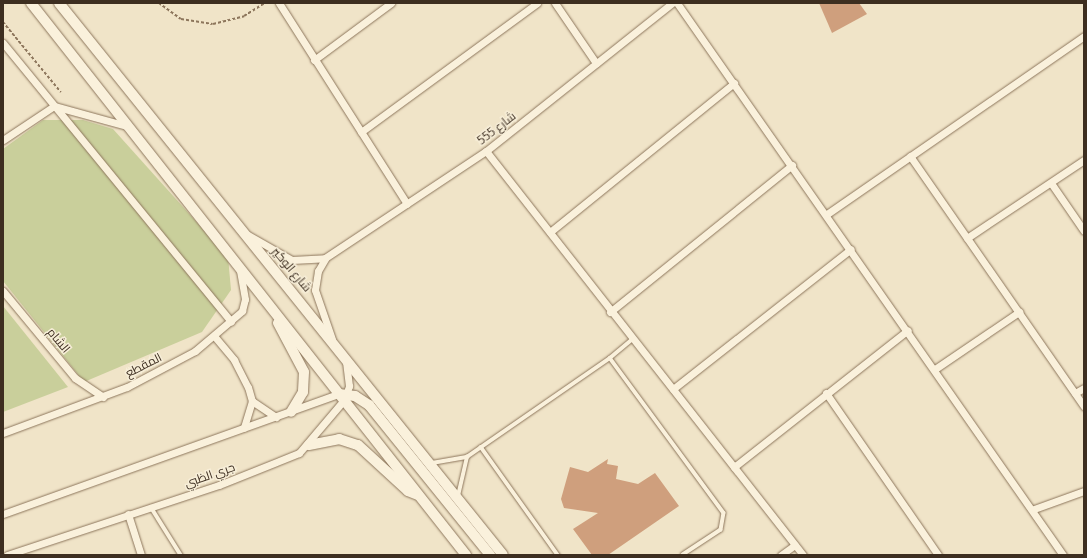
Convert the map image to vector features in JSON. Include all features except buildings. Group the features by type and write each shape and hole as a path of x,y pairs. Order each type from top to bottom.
{"main road":[{"path":"31,3 129,126 278,319 343,396 466,555"},
{"name":"شارع الوكير","path":"59,3 240,229 339,347 432,463 503,555"},
{"path":"278,319 281,333 304,372 303,392 291,412"},
{"path":"343,396 369,405 490,555"},
{"path":"309,445 339,439 358,445 408,492 419,495"}],"street":[{"path":"279,3 407,204"},
{"path":"314,60 391,3"},
{"path":"361,132 537,3"},
{"path":"555,3 596,63"},
{"name":"شارع 555","path":"240,229 292,260 325,258 486,151 672,3"},
{"path":"677,3 1034,510 1063,555"},
{"path":"827,214 1084,36"},
{"path":"3,43 231,322"},
{"path":"550,232 734,83"},
{"path":"3,140 40,113 56,106 129,126"},
{"path":"486,151 550,232 610,312 673,389 803,555"},
{"path":"910,156 1084,406"},
{"path":"967,238 1084,160"},
{"path":"610,312 792,165"},
{"path":"1051,183 1084,230"},
{"path":"673,389 851,249"},
{"path":"325,258 318,271 315,290 332,339"},
{"name":"المقطع","path":"3,433 103,397 168,367 215,337 231,322 245,303 240,269"},
{"name":"الشام","path":"3,291 74,378 103,397"},
{"path":"935,369 1019,312"},
{"path":"734,467 826,393 908,330"},
{"path":"215,337 242,373 252,401 244,428"},
{"path":"309,445 319,426 343,396 350,377 339,347"},
{"path":"1075,393 1084,388"},
{"path":"826,393 938,555"},
{"path":"3,514 244,428 343,396"},
{"path":"252,401 276,417"},
{"name":"جري الظبي","path":"7,555 277,464 309,445"},
{"path":"1034,510 1084,491"},
{"path":"128,514 141,555"},
{"path":"781,555 795,545"}],"lane":[{"path":"432,463 467,457 610,358 633,339"},
{"path":"610,358 724,513 721,530 683,555"},
{"path":"481,447 558,555"},
{"path":"458,496 467,457"},
{"path":"151,507 181,555"}],"path":[{"path":"159,3 181,19 213,24 244,16 265,3"},
{"path":"3,22 61,92"}],"green space":[{"path":"43,120 83,120 113,129 228,257 231,290 202,332 84,382 3,281 3,149"},
{"path":"3,306 68,387 3,412"}]}
